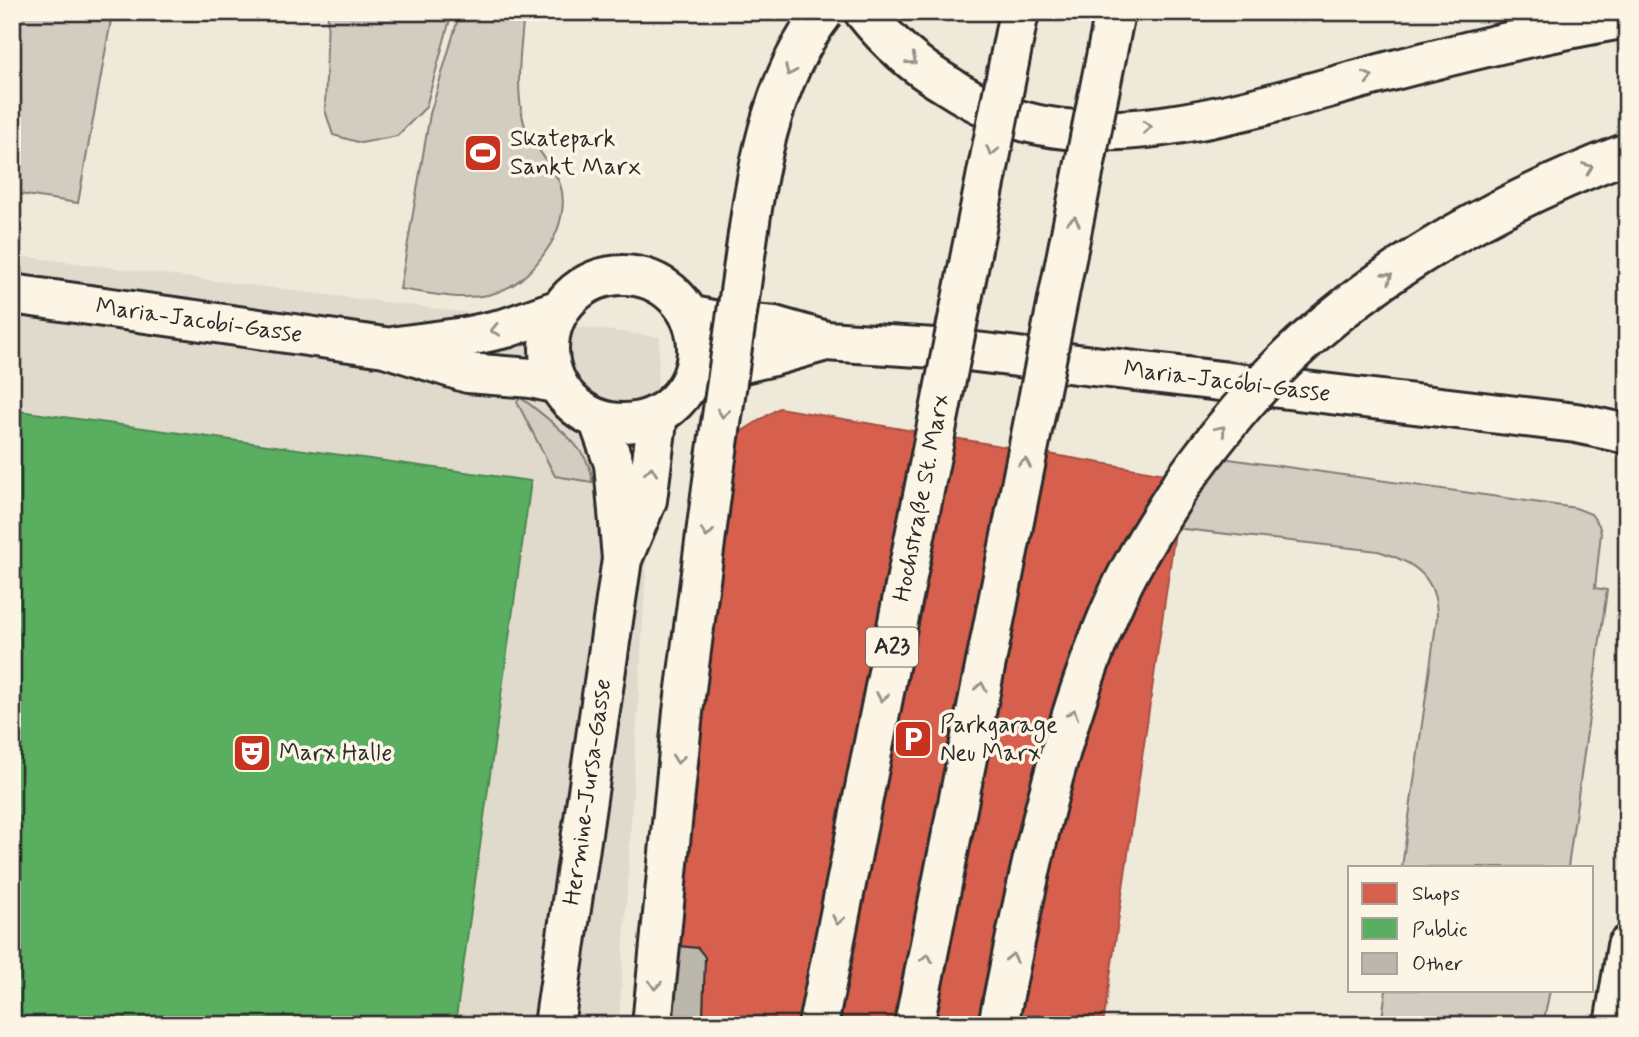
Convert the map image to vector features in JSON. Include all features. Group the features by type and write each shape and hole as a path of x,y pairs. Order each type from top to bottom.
{"main road":[{"path":"652,1025 683,712 752,205 765,143 778,99 796,57 824,12"},
{"path":"864,12 894,46 930,75 966,97 1000,114 1073,130 1154,127 1258,108 1463,51 1544,32 1627,18"},
{"name":"Hochstraße St. Marx","path":"818,1025 1019,12"},
{"path":"914,1025 1115,12"},
{"path":"998,1025 1034,856 1068,728 1089,666 1118,594 1147,537 1215,437 1255,390 1302,344 1348,306 1401,268 1512,203 1575,173 1627,153"},
{"path":"615,275 638,276 658,284 676,297 689,315 697,344 695,366 687,387 674,403 658,414 631,423 598,419 582,411 568,399 558,384 551,368 549,351 552,329 560,309 575,293 594,281 615,275"},
{"name":"Maria-Jacobi-Gasse","path":"12,294 385,347 468,373 531,378 558,384"},
{"name":"Maria-Jacobi-Gasse","path":"385,347 465,337 506,328 560,309"},
{"name":"Maria-Jacobi-Gasse","path":"689,315 774,326 826,341 991,354 1576,423 1627,434"},
{"name":"Maria-Jacobi-Gasse","path":"687,387 715,370 826,341"},
{"name":"Hermine-Jursa-Gasse","path":"622,559 647,500 658,414"},
{"name":"Hermine-Jursa-Gasse","path":"554,1025 622,559 614,464 598,419"},
{"path":"1614,1025 1627,946"}],"shaded area":[{"path":"12,12 114,12 78,203 12,193"},
{"path":"328,12 452,12 426,107 397,136 361,143 333,135 325,110"},
{"name":"Skatepark Sankt Marx","path":"460,12 524,12 519,79 523,119 529,135 560,184 563,199 557,231 535,266 519,281 485,296 446,296 400,289 430,114"},
{"name":"Marx Halle","path":"12,255 660,337 619,1025 12,1025"},
{"path":"520,397 553,423 576,446 585,458 592,482 555,476 517,402"},
{"path":"1187,453 1576,508 1591,514 1601,533 1595,588 1607,590 1568,866 1402,866 1437,617 1433,591 1421,573 1402,560 1378,551 1175,528"},
{"path":"1386,992 1550,992 1543,1025 1381,1025"}],"building: Shops":[{"name":"Parkgarage Neu Marx","path":"779,408 1183,477 1103,1025 669,1025 715,448"}],"building: Public":[{"name":"Marx Halle","path":"12,410 531,481 455,1025 12,1025"}],"building: Other":[{"path":"668,945 698,948 705,957 703,1015 696,1021 663,1021"}],"place":[{"name":"Skatepark Sankt Marx","path":"483,153"},
{"name":"Parkgarage Neu Marx","path":"913,739"},
{"name":"Marx Halle","path":"252,753"}]}
